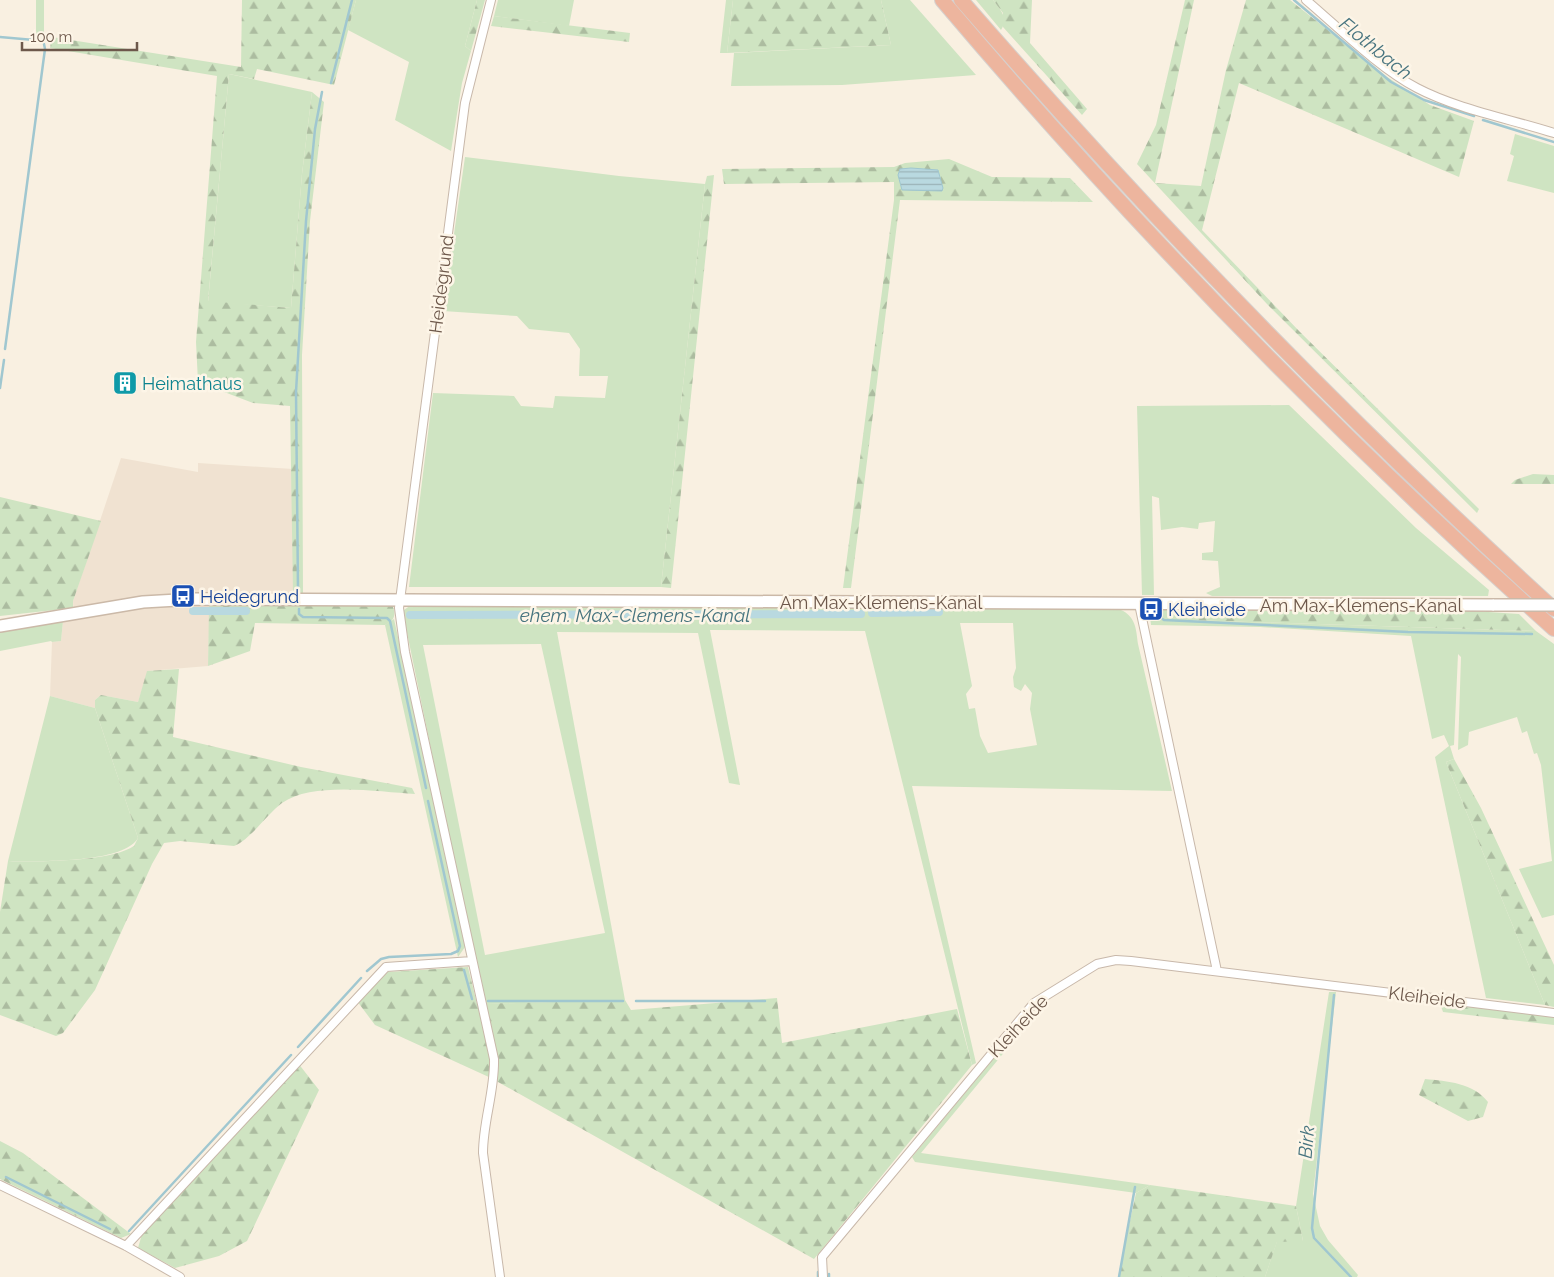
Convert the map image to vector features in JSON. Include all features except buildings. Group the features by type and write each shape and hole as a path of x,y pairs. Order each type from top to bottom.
{"highway":[{"path":"942,0 1064,139 1233,320 1404,490 1554,629"},
{"path":"961,0 1068,122 1232,298 1362,428 1554,609"}],"main road":[{"name":"Am Max-Klemens-Kanal","path":"0,626 127,604 173,600 399,599 1554,605"}],"street":[{"name":"Heidegrund","path":"490,0 465,103 399,599 405,652 494,1059 495,1080 483,1136 483,1153 500,1277"},
{"path":"1306,0 1391,70 1417,88 1448,100 1554,133"},
{"path":"1139,604 1217,971"},
{"name":"Kleiheide","path":"823,1277 822,1257 1039,999 1090,968 1110,960 1131,960 1554,1013"},
{"path":"126,1246 386,967 472,961"},
{"path":"0,1185 126,1246 180,1277"}],"shaded area":[{"path":"121,458 198,472 198,463 293,469 293,593 210,594 208,666 148,671 138,702 101,695 95,700 95,708 50,696 52,642 61,641 63,621 74,619 73,601"}],"green space":[{"path":"36,0 44,0 44,32 36,38"},
{"path":"242,0 356,0 334,85 257,69 254,79 229,74 208,301 291,308 302,174 312,92 324,102 310,221 302,355 303,594 293,593 290,406 253,403 198,382 196,342 217,76 50,48 52,37 241,67"},
{"path":"356,0 477,0 465,46 471,51 462,83 451,151 395,120 409,62 348,30"},
{"path":"477,0 485,0 471,51 465,46"},
{"path":"498,0 574,0 569,26 494,16"},
{"path":"726,0 733,0 727,53 720,53"},
{"path":"733,0 881,0 891,45 727,53"},
{"path":"881,0 910,0 976,75 842,85 731,86 734,53 891,45"},
{"path":"976,0 993,0 1001,10 1004,18 1001,30"},
{"path":"993,0 1032,0 1030,43 1087,109 1082,115 1003,27 1003,13"},
{"path":"1185,0 1194,0 1155,183 1201,186 1226,70 1246,0 1290,0 1387,77 1430,105 1474,121 1459,177 1239,83 1202,230 1300,332 1479,509 1477,513 1267,304 1137,164 1156,125"},
{"path":"494,16 630,33 629,42 491,26"},
{"path":"229,74 312,92 302,174 291,308 208,302"},
{"path":"1515,134 1554,146 1554,193 1507,181 1514,156 1510,154"},
{"path":"465,157 619,176 705,184 661,587 409,587 433,393 514,396 521,406 553,408 555,396 605,398 608,376 579,376 580,349 569,333 529,329 517,316 443,311"},
{"path":"949,159 992,177 1070,178 1093,202 900,200 851,588 843,588 894,200 894,182 724,184 722,169 894,167 905,163"},
{"path":"714,175 671,588 661,587 705,184 707,176"},
{"path":"1289,405 1416,528 1489,590 1488,596 1212,596 1206,593 1220,587 1218,561 1202,560 1202,553 1213,552 1215,521 1199,523 1198,529 1182,527 1161,530 1159,498 1152,496 1154,595 1142,595 1137,406"},
{"path":"1533,474 1554,475 1554,484 1511,484 1515,480"},
{"path":"0,497 101,521 73,601 73,608 0,616"},
{"path":"209,605 392,605 394,614 391,622 385,625 255,623 250,651 208,666"},
{"path":"411,605 909,607 1121,610 1130,616 1136,628 1172,791 912,786 976,1063 972,1065 865,631 710,630 740,785 729,783 698,633 557,632 625,1000 487,1004 482,997 404,618 404,610","holes":["960,623 1013,623 1016,668 1013,677 1014,687 1021,691 1025,684 1032,693 1030,709 1037,745 988,753 980,736 975,708 969,709 966,694 972,686","541,644 605,933 485,955 423,645"]},
{"path":"1155,610 1173,610 1188,620 1536,631 1554,644 1554,915 1542,918 1519,869 1552,861 1541,765 1537,753 1534,754 1527,731 1522,733 1517,717 1469,732 1468,745 1458,750 1461,657 1458,654 1454,745 1450,746 1454,759 1446,762 1545,1005 1486,998 1435,757 1449,746 1444,735 1432,739 1411,636 1260,627 1151,625 1150,616"},
{"path":"1173,610 1473,611 1519,614 1536,631 1188,620"},
{"path":"394,619 465,941 465,947 458,957 385,625"},
{"path":"63,621 61,641 51,641 0,651 0,632"},
{"path":"179,669 173,737 301,767 412,788 415,794 347,789 311,792 295,796 282,803 247,838 234,846 180,841 164,843 152,864 95,990 63,1033 56,1036 0,1015 0,912 8,861 54,861 91,858 123,851 134,846 138,838 95,708 95,700 101,695 138,702 147,671"},
{"path":"50,696 95,708 138,838 129,846 115,853 98,857 58,861 8,861"},
{"path":"1454,759 1481,808 1554,965 1554,1007 1545,1005 1446,762"},
{"path":"468,967 477,1004 625,1000 631,1010 777,998 782,1043 957,1009 972,1065 814,1259 491,1078 375,1025 357,1001 388,972"},
{"path":"1329,992 1336,992 1313,1194 1320,1226 1328,1240 1358,1275 1357,1277 1265,1277 1277,1241 1303,1241 1296,1206"},
{"path":"1440,1003 1554,1017 1554,1025 1443,1012"},
{"path":"1011,1037 1011,1044 921,1153 1150,1185 1136,1193 915,1162 912,1157"},
{"path":"298,1063 319,1090 247,1241 219,1256 175,1268 138,1248 142,1234"},
{"path":"1425,1079 1460,1084 1475,1091 1488,1102 1483,1117 1468,1121 1419,1095"},
{"path":"0,1141 23,1153 131,1234 121,1238 0,1179"},
{"path":"1150,1185 1296,1206 1303,1241 1277,1242 1265,1277 1118,1277 1136,1193"}],"water":[{"path":"900,169 938,170 943,188 942,191 902,190 898,175"}],"waterway":[{"path":"331,83 352,0"},
{"name":"Flothbach","path":"1294,0 1391,82 1424,100 1474,116"},
{"path":"0,37 34,40"},
{"path":"5,349 45,49 44,44"},
{"path":"298,589 296,392 306,221 315,129 322,92"},
{"name":"Flothbach","path":"1483,120 1554,142"},
{"path":"0,388 4,360"},
{"path":"299,609 299,614 303,617 387,618 390,621 426,788"},
{"name":"ehem. Max-Clemens-Kanal","path":"193,611 246,611"},
{"name":"ehem. Max-Clemens-Kanal","path":"872,613 939,612"},
{"name":"ehem. Max-Clemens-Kanal","path":"410,615 861,614"},
{"path":"1158,616 1164,620 1408,632 1532,634"},
{"path":"367,971 381,959 451,954 458,951 460,946 428,801"},
{"path":"464,970 472,999"},
{"path":"298,1047 361,978"},
{"name":"Birk","path":"1334,995 1312,1228 1314,1238 1351,1277"},
{"path":"488,1001 623,1001"},
{"path":"636,1001 765,1001"},
{"path":"129,1231 291,1055"},
{"path":"6,1177 110,1229"},
{"path":"1119,1277 1135,1187"},
{"path":"818,1272 818,1277"}],"place":[{"name":"Heimathaus","path":"125,383"},
{"name":"Heidegrund","path":"183,596"},
{"name":"Kleiheide","path":"1151,609"}]}
